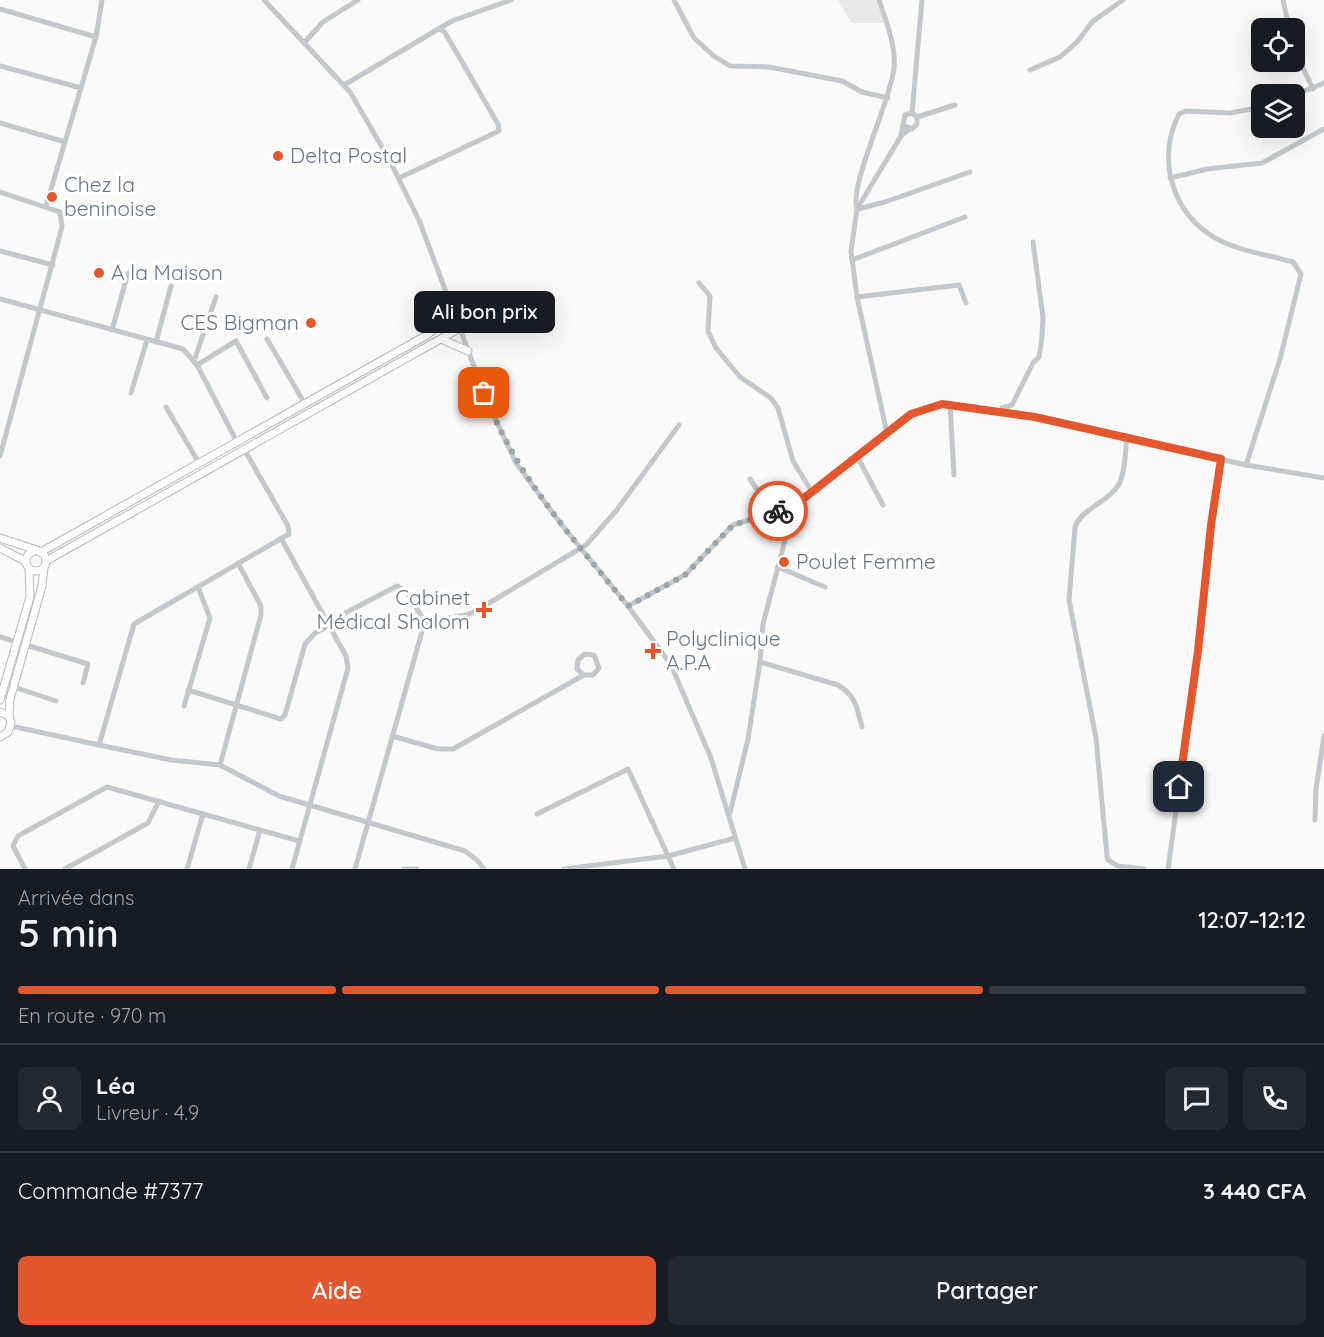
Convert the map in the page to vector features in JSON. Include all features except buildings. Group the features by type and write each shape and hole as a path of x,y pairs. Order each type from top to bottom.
{"main road":[{"path":"25,561 28,554 39,551 427,335 454,314"},
{"path":"29,569 36,571 244,448 460,328"},
{"path":"441,339 468,351"},
{"path":"0,538 39,551 45,564 42,586 14,687 9,716 11,726 1,738"},
{"path":"0,548 25,561 29,569 30,597 0,700"},
{"path":"0,712 9,716"}],"street":[{"path":"46,206 96,37 102,0"},
{"path":"264,0 344,85 359,106 399,178 419,220 468,351 511,454 581,549 661,650 684,689 730,814 745,869"},
{"path":"304,43 323,22 358,0"},
{"path":"344,85 439,29 469,14 510,0"},
{"path":"674,0 694,38 708,52 730,66 769,66 842,81 862,92 888,98"},
{"path":"857,209 854,200 888,98 894,66 887,23 879,0"},
{"path":"906,127 915,127 922,0"},
{"path":"1030,70 1060,57 1077,42 1092,22 1123,0"},
{"path":"1283,0 1287,18"},
{"path":"0,9 96,37"},
{"path":"399,178 499,131 498,124 470,74 444,31 439,29"},
{"path":"0,66 81,88"},
{"path":"1305,72 1313,89"},
{"path":"1305,92 1324,83"},
{"path":"886,433 857,297 852,260 853,226 857,209 906,127 905,115 955,105"},
{"path":"1246,465 1280,359 1301,274 1293,262 1227,244 1197,224 1179,201 1170,178 1169,142 1179,114 1186,111 1230,113 1251,109"},
{"path":"0,123 65,142"},
{"path":"1170,178 1207,169 1262,163 1324,129"},
{"path":"857,209 896,199 970,172"},
{"path":"0,192 60,212 62,227 0,456"},
{"path":"852,260 965,217"},
{"path":"1002,411 1002,408 1012,405 1033,363 1039,357 1043,317 1033,242"},
{"path":"0,252 52,265"},
{"path":"111,330 128,273"},
{"path":"699,283 710,296 708,331 716,348 740,378 771,398 778,408 793,462 812,492"},
{"path":"857,297 959,285 966,303"},
{"path":"156,342 171,286"},
{"path":"196,363 216,297"},
{"path":"0,299 183,349 196,363 237,442"},
{"path":"267,339 304,404"},
{"path":"131,393 147,340"},
{"path":"196,363 236,341 267,398"},
{"path":"628,606 685,575 733,525 794,506 886,433 923,409 950,404 1002,411 1127,436 1246,465 1324,478"},
{"path":"950,404 954,475"},
{"path":"166,407 199,463"},
{"path":"426,624 474,612 581,549 616,511 679,425"},
{"path":"1127,436 1119,483 1103,501 1077,521 1069,600 1096,738 1108,860 1118,866 1144,869"},
{"path":"99,745 134,624 289,534 288,526 244,448"},
{"path":"857,456 883,505"},
{"path":"1168,869 1198,651 1211,525 1221,459"},
{"path":"750,479 772,512"},
{"path":"730,814 748,740 760,662 763,624 794,506"},
{"path":"282,540 346,656 348,668 292,869"},
{"path":"220,765 262,611 238,563"},
{"path":"778,567 825,587"},
{"path":"188,690 272,717 284,717 305,644 315,633 397,586 406,592 426,624 355,869"},
{"path":"184,706 210,618 198,588"},
{"path":"0,636 17,642"},
{"path":"26,645 88,664 83,683"},
{"path":"392,736 448,750 584,675 593,675 599,668 594,655 585,654 578,660 577,669 584,675"},
{"path":"760,662 838,685 855,699 862,727"},
{"path":"14,687 56,701"},
{"path":"11,726 171,760 220,765 271,793 465,851 484,869"},
{"path":"1315,820 1324,736"},
{"path":"537,814 628,770 674,869"},
{"path":"25,869 13,846 14,840 103,788 159,801 299,841"},
{"path":"65,869 148,823 159,801"},
{"path":"187,869 203,814"},
{"path":"249,869 260,830"},
{"path":"564,869 668,856 735,838"},
{"path":"404,869 417,869"}],"shaded area":[{"path":"838,0 876,0 885,23 851,23"}],"way so far":[{"path":"484,393 504,442 522,472 628,606 685,575 733,525 778,511"}],"place":[{"name":"Delta Postal","path":"278,156"},
{"name":"Chez la beninoise","path":"52,197"},
{"name":"A la Maison","path":"99,273"},
{"name":"CES Bigman","path":"311,323"},
{"name":"Ali bon prix","path":"484,393"},
{"name":"Poulet Femme","path":"784,562"},
{"name":"Cabinet Médical Shalom","path":"484,610"},
{"name":"Polyclinique A.P.A","path":"653,651"}],"route":[{"path":"778,511 794,506 911,414 942,404 1035,417 1221,459 1207,559 1202,622 1179,787"}]}
